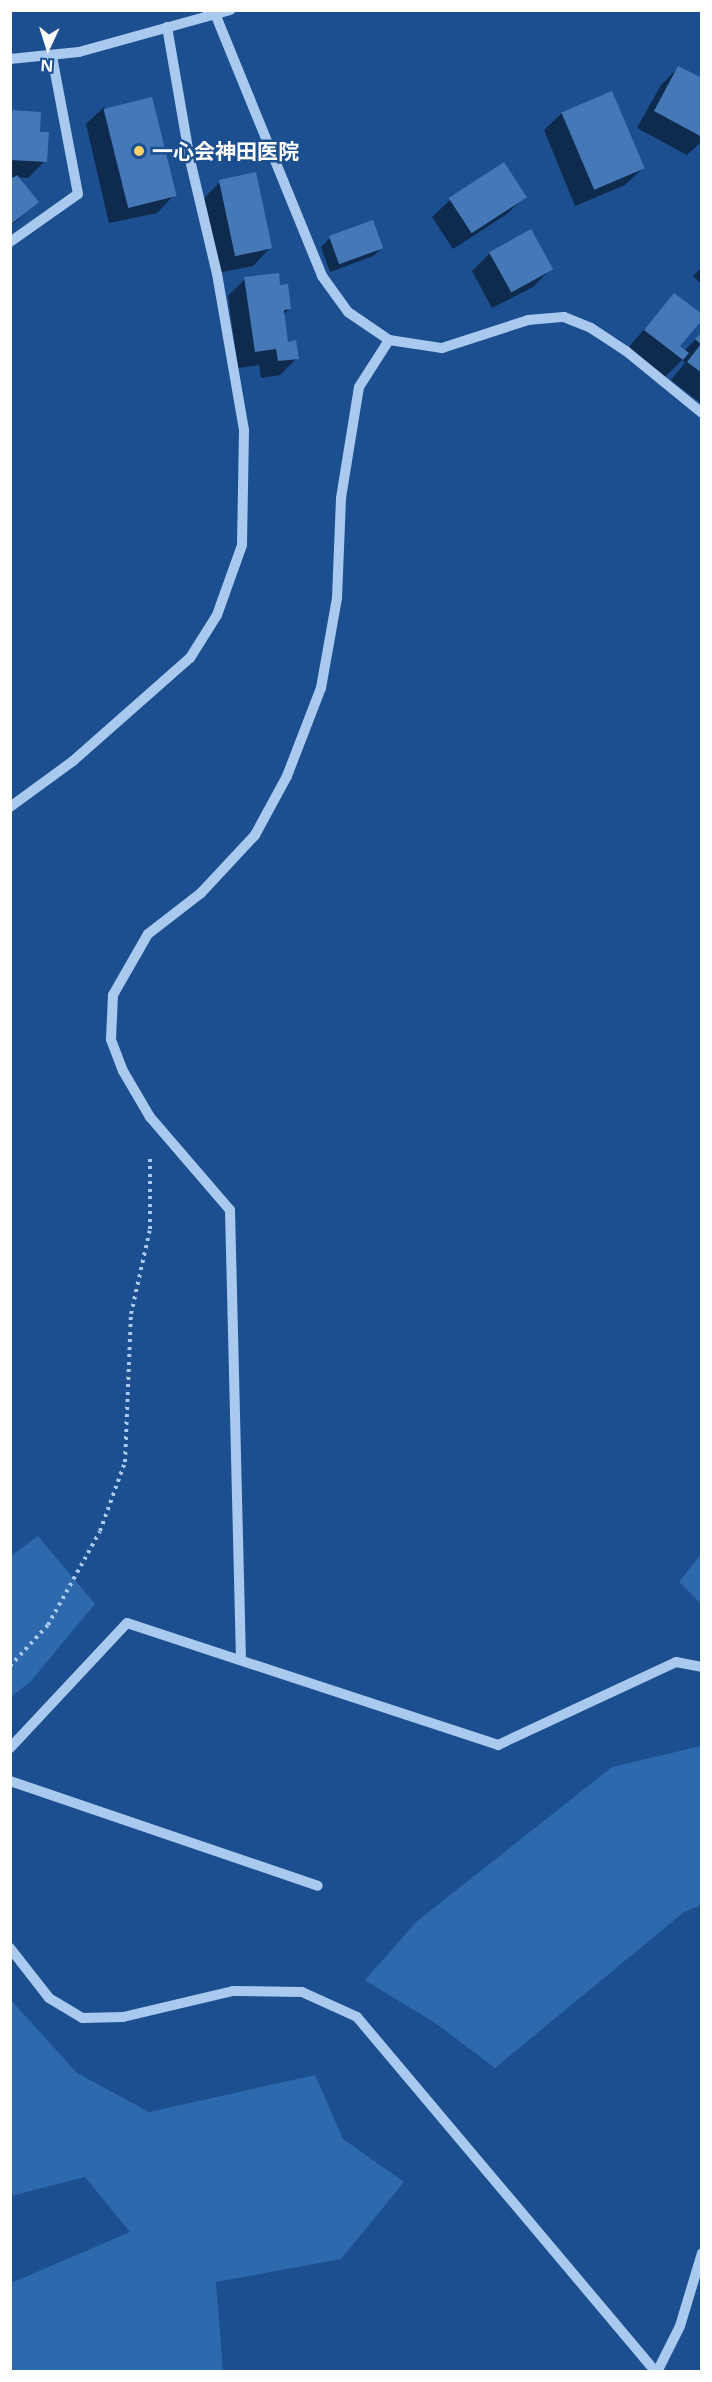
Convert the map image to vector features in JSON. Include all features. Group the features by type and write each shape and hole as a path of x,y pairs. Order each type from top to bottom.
{"street":[{"path":"10,59 52,57 230,10"},
{"path":"212,13 322,276 348,312 389,340 442,348 479,339 528,320 564,317 591,328 626,351 702,413"},
{"path":"10,807 73,761 190,658 218,615 242,544 243,430 217,274 190,159 167,27"},
{"path":"10,242 78,194 52,57"},
{"path":"241,1660 230,1210 150,1117 123,1071 111,1039 112,995 148,934 201,893 255,835 287,776 321,688 338,598 341,498 356,397 389,340"},
{"path":"10,1748 127,1623 498,1744 676,1662 702,1667"},
{"path":"10,1781 318,1886"},
{"path":"10,1948 49,1998 82,2018 123,2017 234,1991 302,1992 357,2017 656,2372 680,2326 702,2253"}],"path":[{"path":"10,1666 48,1625 100,1531 125,1462 131,1314 150,1229 150,1117"}],"shaded area":[{"path":"38,1536 95,1604 31,1681 11,1697 11,1556"},
{"path":"701,1554 701,1604 679,1582"},
{"path":"701,1746 701,1905 684,1912 495,2068 438,2025 365,1980 416,1922 612,1767"},
{"path":"10,1999 77,2073 149,2112 315,2075 343,2139 404,2182 341,2259 216,2282 223,2371 11,2371 11,2283 130,2232 85,2177 11,2196"}],"building":[{"path":"678,66 702,78 702,137 654,111"},
{"path":"612,91 645,168 594,190 561,112"},
{"name":"一心会神田医院","path":"152,97 177,196 128,208 103,109"},
{"path":"10,110 41,112 40,132 49,132 47,162 10,160"},
{"path":"504,162 527,197 472,233 449,198"},
{"path":"256,172 272,248 235,256 219,180"},
{"path":"17,175 39,202 10,225 10,180"},
{"path":"373,220 383,248 339,264 329,236"},
{"path":"531,229 553,269 511,293 489,252"},
{"path":"279,273 280,285 288,284 291,309 284,310 288,342 296,340 299,359 278,361 276,349 255,352 244,277"},
{"path":"674,293 702,314 702,320 680,346 689,353 683,360 644,330"},
{"path":"702,332 702,373 687,362 701,344 695,339"}],"place":[{"name":"一心会神田医院","path":"139,151"}]}
